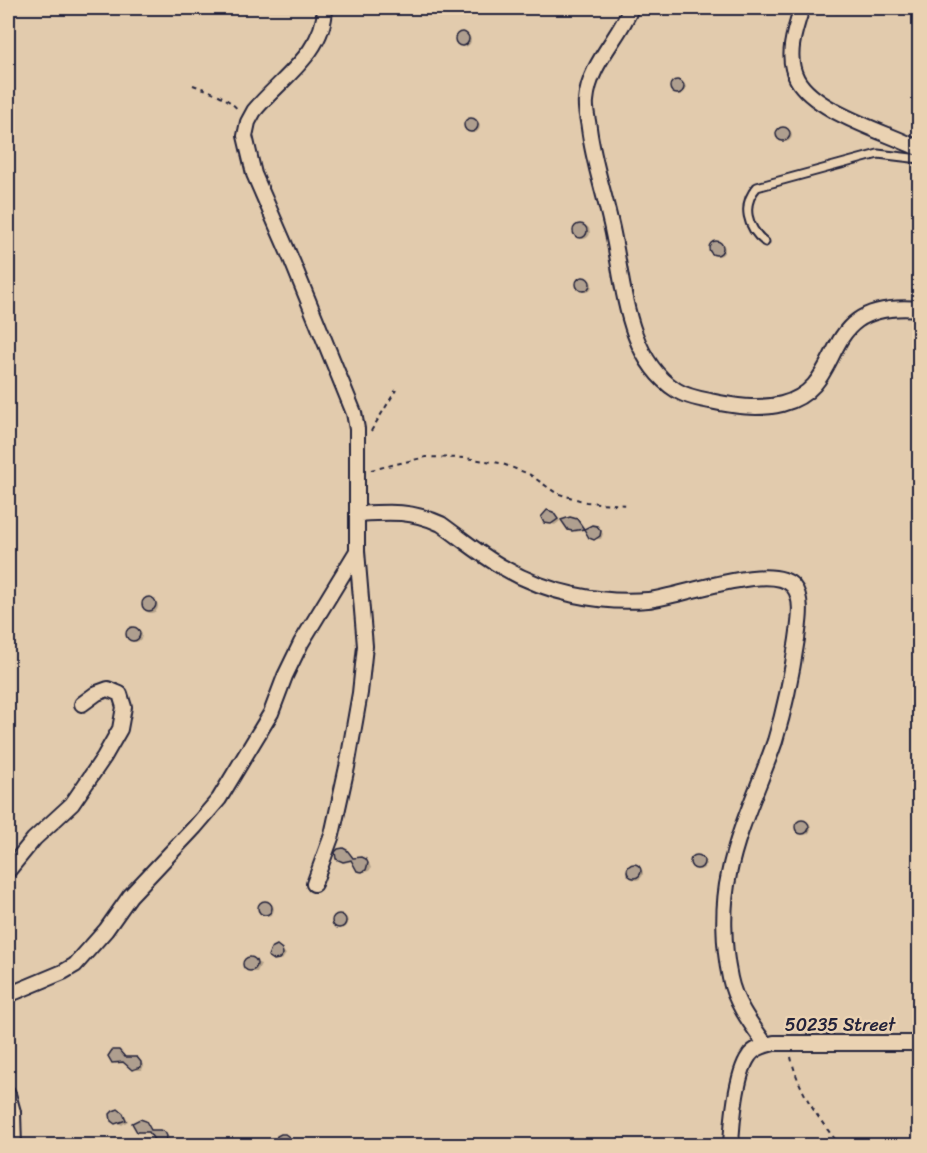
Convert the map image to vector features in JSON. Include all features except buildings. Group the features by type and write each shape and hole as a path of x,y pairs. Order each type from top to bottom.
{"street":[{"path":"314,884 332,835 347,767 366,646 357,551 357,429 354,413 254,174 245,136 248,123 264,99 308,55 322,26 325,8"},
{"path":"631,8 595,69 586,102 593,156 611,222 635,334 644,356 658,375 676,390 699,399 729,405 762,407 784,403 805,394 820,377 847,328 858,318 871,312 920,309"},
{"path":"802,8 793,41 792,59 797,79 813,98 832,110 920,149"},
{"path":"357,514 407,512 430,518 504,568 529,580 574,595 621,600 648,600 756,577 774,577 786,580 793,586 798,594 799,606 793,664 775,741 736,846 729,874 725,912 730,978 736,998 766,1045"},
{"path":"8,995 63,972 75,964 106,930 130,896 219,799 270,713 301,643 357,551"},
{"path":"8,871 34,839 72,804 120,729 124,707 120,694 108,689 97,693 82,704"},
{"name":"50235 Street","path":"731,1146 734,1105 742,1074 749,1056 760,1047 789,1043 920,1042"},
{"path":"8,1094 13,1112 14,1146"}],"lane":[{"path":"765,242 756,235 747,215 750,195 757,187 878,154 920,159"}],"path":[{"path":"193,85 214,92 233,104 248,123"},
{"path":"356,457 396,390"},
{"path":"357,474 426,457 465,458 500,463 529,474 556,493 586,502 627,505"},
{"path":"789,1043 795,1076 815,1112 841,1146"}]}
